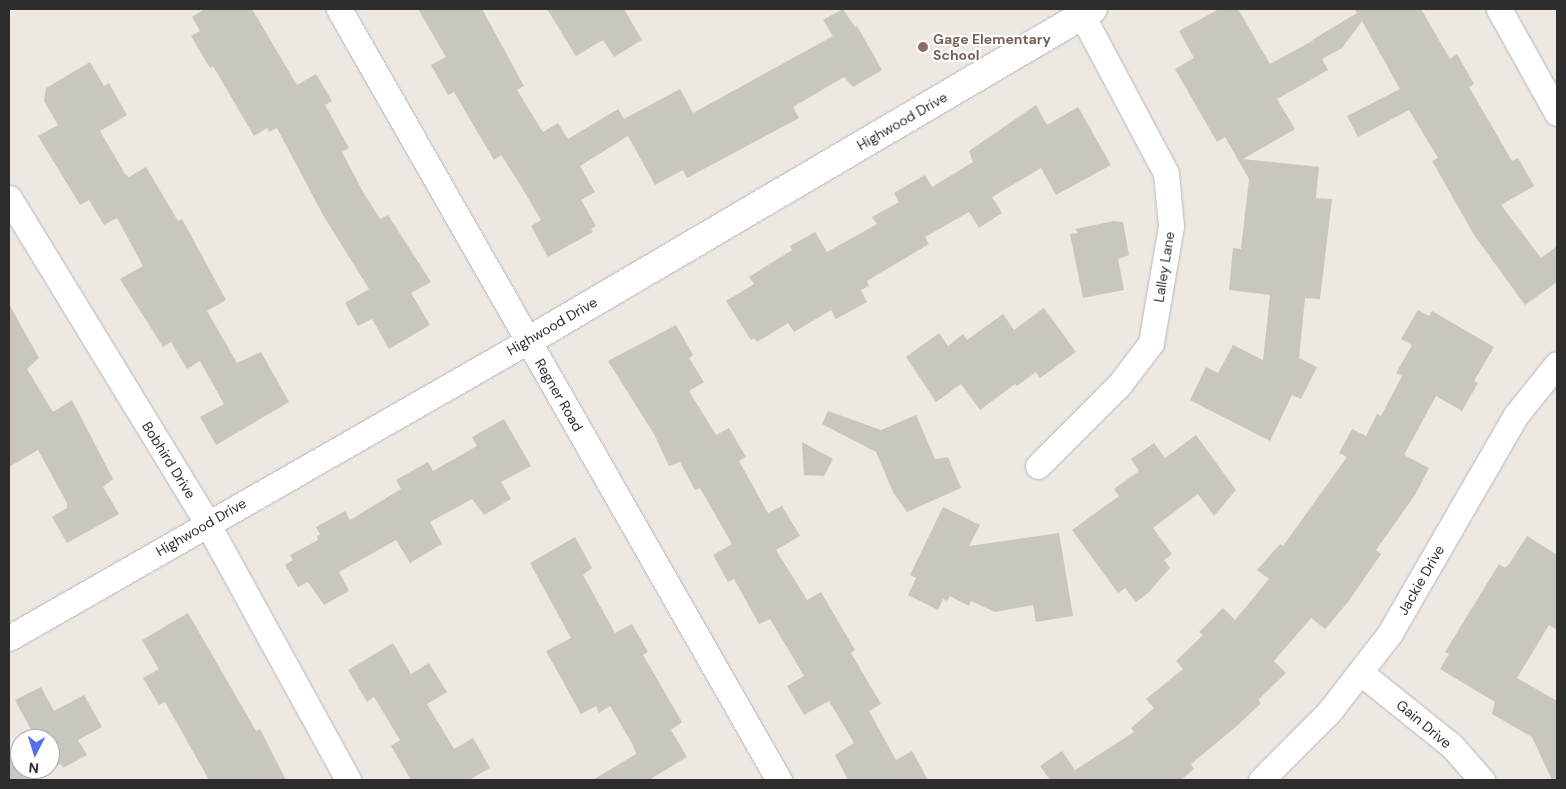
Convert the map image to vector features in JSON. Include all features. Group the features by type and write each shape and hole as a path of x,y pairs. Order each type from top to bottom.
{"street":[{"name":"Regner Road","path":"339,9 779,780"},
{"path":"1499,9 1557,113"},
{"name":"Highwood Drive","path":"9,638 528,341 1088,12"},
{"name":"Lalley Lane","path":"1038,466 1119,385 1151,343 1171,226 1166,173 1088,12"},
{"name":"Bobhird Drive","path":"9,198 18,235 207,523 348,780"},
{"name":"Jackie Drive","path":"1261,780 1329,712 1362,673 1390,634 1516,415 1557,364"},
{"name":"Gain Drive","path":"1362,673 1450,745 1482,780"}],"building":[{"path":"204,9 252,9 297,85 316,74 332,101 325,105 349,148 342,152 363,192 380,219 388,215 431,282 411,293 430,325 389,349 372,319 358,326 345,303 369,289 323,215 277,128 269,132 267,128 254,136 213,66 210,68 191,36 200,31 192,17"},
{"path":"418,9 482,9 524,86 517,90 543,132 558,123 568,139 618,109 624,119 680,89 693,113 833,36 823,20 843,9 855,27 857,26 882,70 853,87 844,77 793,107 799,118 687,178 683,170 655,185 628,136 580,166 595,192 581,200 596,226 591,229 593,232 548,257 531,226 541,220 518,181 501,155 494,160 454,92 448,95 431,65 446,57"},
{"path":"547,9 624,9 642,40 614,57 603,40 576,56"},
{"path":"1219,9 1238,9 1270,64 1312,41 1315,46 1312,40 1357,13 1355,9 1421,9 1450,59 1457,54 1474,84 1469,87 1512,161 1518,158 1534,186 1501,205 1541,258 1557,246 1557,282 1525,305 1474,235 1432,161 1438,158 1409,110 1358,137 1347,116 1400,89 1362,21 1342,48 1322,59 1328,70 1277,99 1295,129 1243,159 1319,167 1316,198 1332,199 1320,299 1305,298 1299,358 1317,367 1301,399 1292,395 1270,441 1190,400 1206,367 1218,373 1233,345 1263,360 1270,295 1229,290 1233,248 1241,249 1249,179 1225,137 1217,142 1175,69 1194,58 1179,31"},
{"path":"90,62 104,86 109,83 127,115 100,131 125,174 129,177 146,167 178,221 182,219 226,300 207,311 237,363 261,352 289,402 216,445 200,417 224,404 200,361 187,369 171,342 163,347 120,279 143,266 117,218 104,225 89,200 80,205 38,136 58,125 44,101 46,88"},
{"path":"1036,105 1047,125 1078,107 1111,165 1056,195 1041,168 992,197 1002,213 979,228 969,212 925,237 929,244 867,281 869,286 861,290 867,302 836,319 831,310 794,332 788,323 757,342 754,338 751,340 726,301 754,284 749,277 792,250 790,246 815,232 827,252 877,224 872,217 899,202 894,193 925,175 932,187 973,162 969,151"},
{"path":"1114,221 1123,222 1129,255 1118,259 1124,290 1083,298 1070,234 1078,233 1075,229"},
{"path":"9,304 39,358 27,369 53,412 72,400 113,479 103,487 119,514 67,543 52,517 67,508 67,503 38,450 9,467"},
{"path":"1044,308 1076,352 1040,378 1036,372 1017,386 1015,384 980,410 961,384 936,402 906,357 939,333 948,346 963,334 967,340 1003,314 1014,330"},
{"path":"1418,310 1429,316 1432,311 1494,347 1474,381 1478,383 1462,411 1436,396 1404,455 1429,468 1415,495 1376,550 1381,554 1348,602 1325,629 1311,618 1274,661 1286,673 1258,700 1261,703 1191,764 1194,769 1181,780 1050,780 1040,766 1062,751 1075,770 1134,732 1131,728 1154,708 1146,699 1183,669 1176,661 1203,635 1199,632 1223,608 1235,620 1269,579 1257,570 1280,544 1283,546 1347,457 1339,453 1352,429 1366,436 1377,414 1381,416 1402,376 1396,373 1412,345 1401,339"},
{"path":"676,325 693,355 689,358 704,382 689,391 716,435 729,428 746,457 739,461 768,513 782,506 800,536 776,550 807,600 821,592 855,650 851,653 881,704 869,711 896,760 912,751 928,780 848,780 835,755 854,743 829,701 804,715 787,686 804,676 770,619 759,624 734,579 728,582 713,555 732,544 700,488 695,490 680,462 669,466 654,434 608,361"},
{"path":"828,411 881,430 916,415 935,459 948,457 961,488 907,512 893,492 876,452 822,424"},
{"path":"504,419 531,466 501,482 511,499 484,515 472,499 430,522 442,544 410,563 396,540 339,572 349,591 324,605 308,582 298,587 285,565 293,560 290,555 318,540 317,536 320,534 316,527 345,511 350,520 401,489 396,480 428,462 433,471 477,446 472,437"},
{"path":"1196,435 1236,490 1214,516 1198,494 1153,528 1172,554 1164,560 1170,568 1148,593 1136,602 1125,588 1118,593 1072,530 1119,496 1114,489 1139,471 1131,459 1154,443 1165,458"},
{"path":"802,442 833,459 824,476 804,475"},
{"path":"943,507 980,525 969,546 1059,533 1073,616 1036,622 1033,605 995,612 971,601 969,606 950,596 947,601 943,599 938,610 908,595 916,578 910,575"},
{"path":"1527,536 1557,555 1557,630 1549,625 1517,678 1557,701 1557,780 1552,780 1532,737 1492,714 1495,702 1440,669 1449,654 1445,652 1499,564 1505,568 1509,564"},
{"path":"575,537 592,568 583,575 615,633 632,624 648,652 643,655 682,722 671,730 687,757 649,780 593,780 636,754 633,745 610,706 599,713 596,706 581,714 546,651 571,638 530,563"},
{"path":"188,613 256,731 260,729 286,780 209,780 165,702 159,705 143,678 159,669 142,640"},
{"path":"393,643 411,674 429,663 447,692 427,704 454,749 473,738 490,768 469,780 411,780 391,746 400,740 374,697 367,702 348,670"},
{"path":"41,687 54,711 84,695 102,727 78,740 87,755 63,768 60,765 60,729 31,729 15,700"},
{"path":"9,754 10,779 34,779 9,780"}],"place":[{"name":"Gage Elementary School","path":"923,47"}]}
